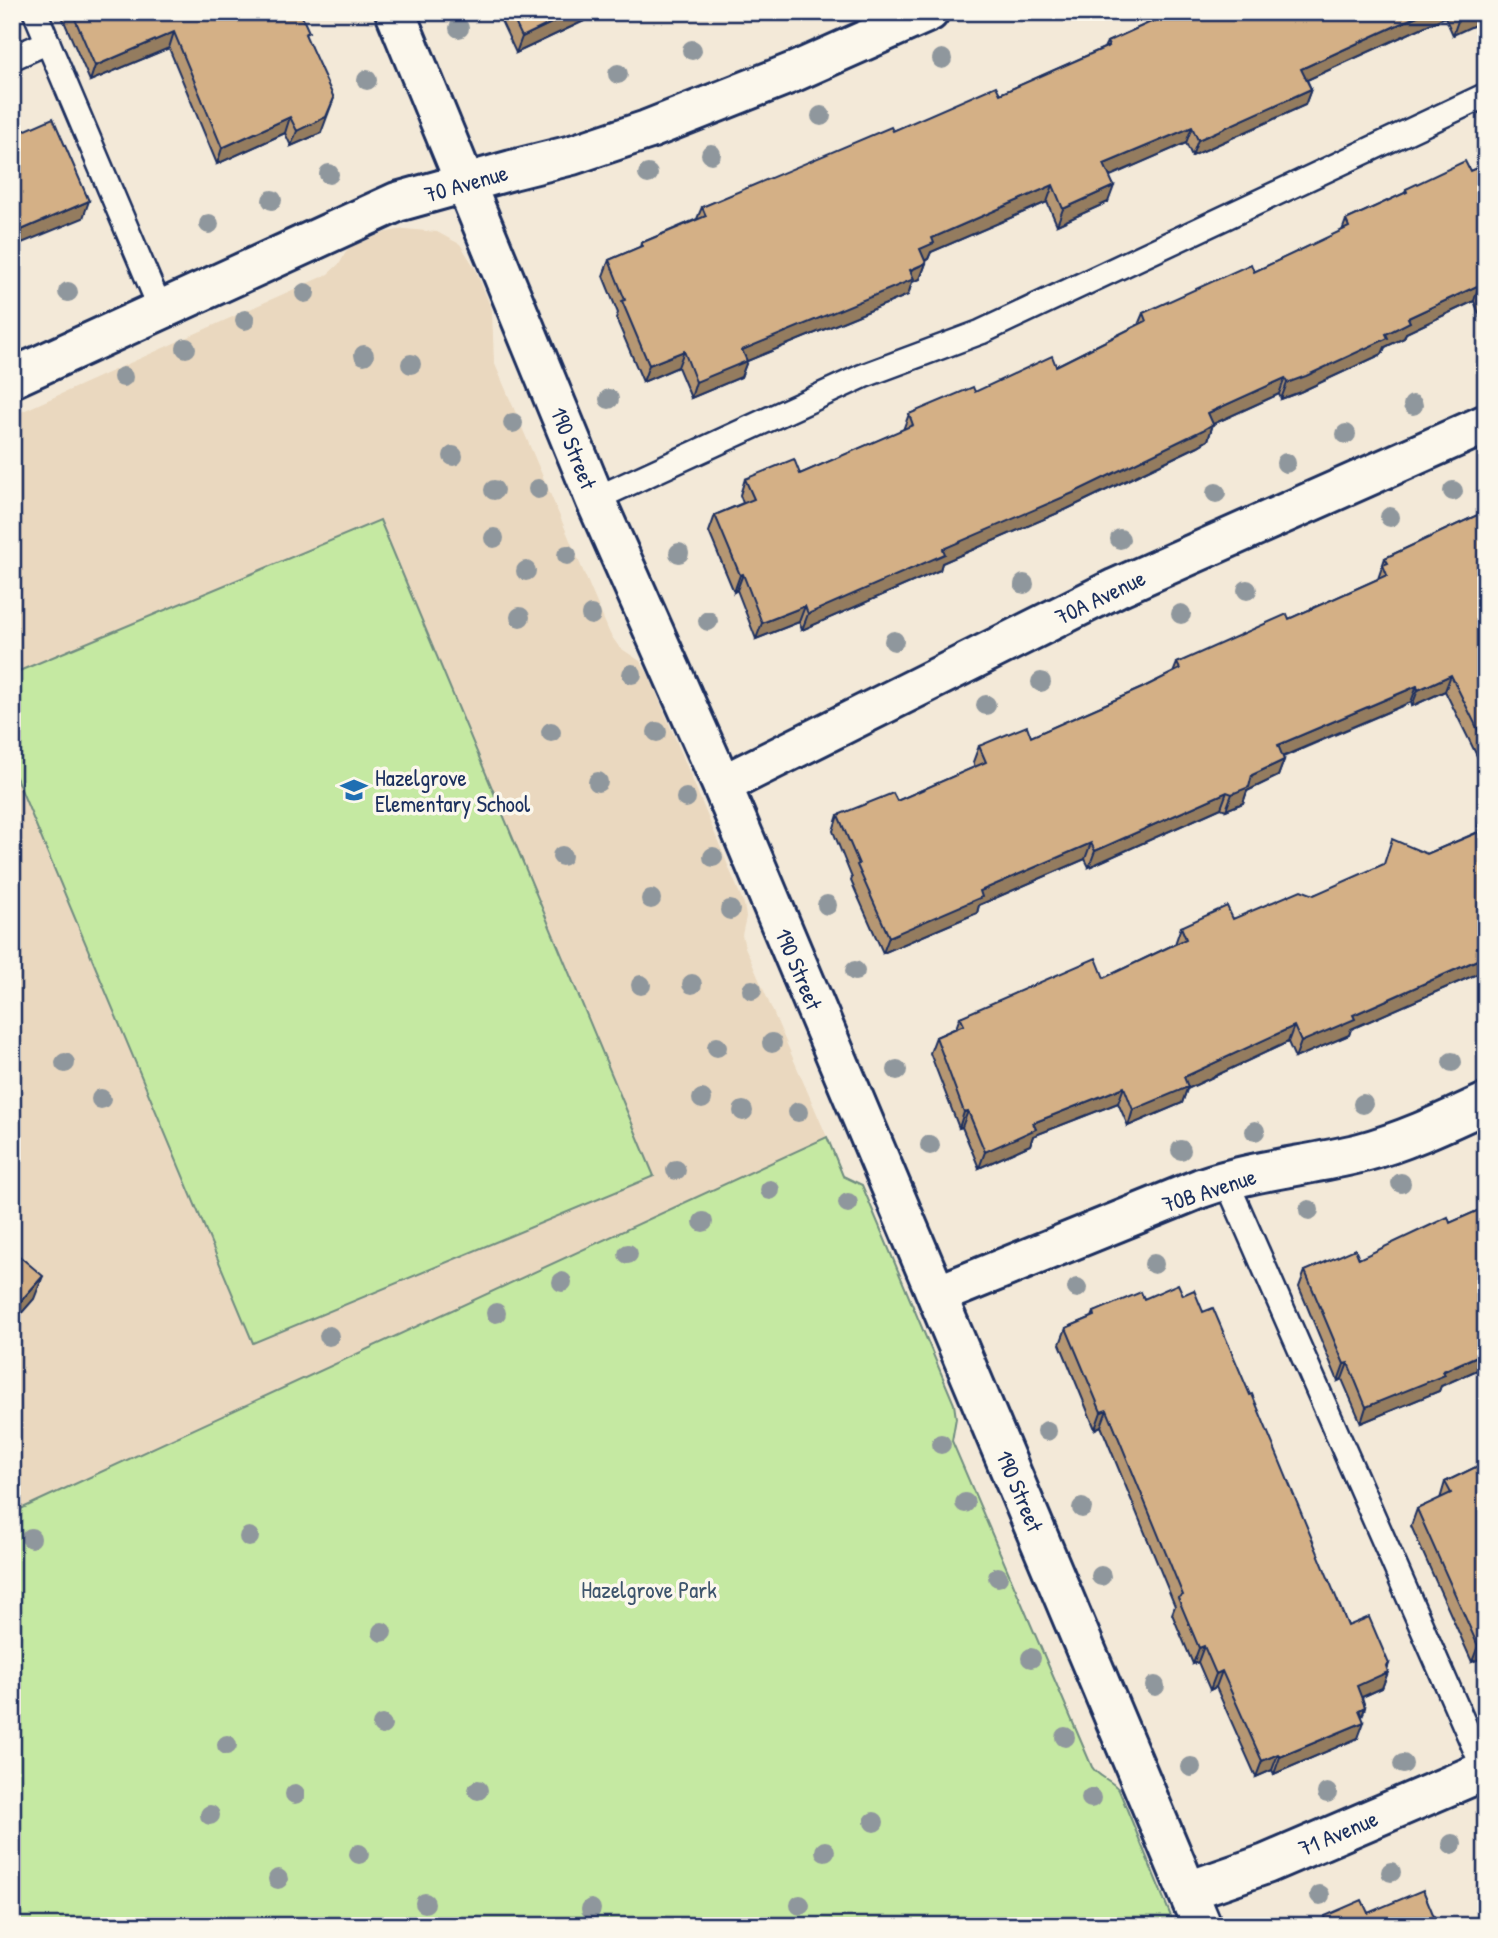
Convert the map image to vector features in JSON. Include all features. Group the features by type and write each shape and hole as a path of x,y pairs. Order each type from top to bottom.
{"street":[{"name":"190 Street","path":"395,12 595,499 722,785 1202,1926"},
{"name":"70 Avenue","path":"12,378 397,202 572,155 647,130 794,72 929,12"},
{"name":"70A Avenue","path":"722,785 1116,589 1486,424"},
{"name":"70B Avenue","path":"937,1295 1226,1180 1362,1152 1454,1118 1486,1103"},
{"name":"71 Avenue","path":"1188,1891 1266,1864 1485,1772"}],"lane":[{"path":"35,12 161,310"},
{"path":"12,58 47,42"},
{"path":"595,499 863,376 981,332 1486,95"},
{"path":"1226,1180 1485,1772"}],"shaded area":[{"name":"Hazelgrove Elementary School","path":"405,229 437,232 460,244 475,268 492,310 494,362 610,634 619,647 640,661 649,675 744,904 746,917 742,935 745,947 827,1137 12,1513 12,416 328,274 340,263 347,250 355,245 386,232"}],"green space":[{"path":"380,520 654,1176 253,1343 12,768 12,674"},
{"name":"Hazelgrove Park","path":"827,1137 843,1176 862,1185 954,1404 956,1418 952,1441 1092,1767 1119,1790 1175,1926 12,1926 12,1513"}],"building":[{"path":"72,12 300,12 309,32 305,34 334,98 326,117 297,131 290,117 222,148 174,32 95,66"},
{"path":"510,12 574,12 522,37"},
{"path":"1173,12 1426,12 1301,69 1311,89 1198,140 1192,127 1104,164 1114,186 1063,209 1053,185 932,238 934,243 920,249 926,263 910,270 914,279 742,350 747,361 696,382 684,351 649,365 622,301 625,300 609,260 642,246 641,243 706,216 702,207 891,127 893,131 996,86 1000,94 1109,46 1107,42"},
{"path":"1457,12 1473,12 1459,18"},
{"path":"53,118 89,201 12,234 12,122 17,134"},
{"path":"1465,161 1470,171 1486,164 1486,299 1479,285 1408,318 1410,322 1386,334 1388,338 1306,376 1287,383 1285,378 1208,413 1213,424 1203,430 1073,493 943,549 945,554 808,614 805,606 762,623 743,574 740,575 715,515 754,499 745,479 794,459 800,474 913,425 909,414 973,387 975,392 1052,356 1056,366 1146,321 1143,313 1251,264 1254,272 1349,227 1346,220"},
{"path":"1486,511 1486,648 1482,649 1486,657 1486,746 1451,675 1418,690 1417,686 1278,745 1284,760 1252,775 1249,787 1232,794 1227,792 1095,851 1091,843 980,891 982,897 889,937 838,815 893,793 897,801 986,762 979,746 1027,726 1031,737 1180,669 1177,663 1287,614 1289,619 1387,575 1383,565 1388,563 1385,558"},
{"path":"1486,822 1486,956 1353,1015 1355,1019 1301,1042 1294,1026 1184,1077 1188,1087 1133,1110 1124,1087 1033,1123 1036,1129 985,1152 968,1111 964,1112 936,1037 964,1025 960,1017 1096,958 1104,978 1186,939 1181,927 1227,906 1233,919 1301,890 1314,895 1384,864 1392,839 1427,854 1484,830 1481,824"},
{"path":"1486,1207 1486,1352 1443,1371 1445,1375 1366,1407 1348,1363 1344,1364 1305,1271 1355,1249 1359,1259 1448,1217 1450,1223"},
{"path":"12,1250 43,1276 12,1311"},
{"path":"1178,1284 1183,1295 1194,1290 1203,1312 1213,1308 1250,1395 1252,1394 1348,1626 1369,1617 1389,1664 1386,1666 1388,1672 1357,1686 1365,1707 1359,1710 1364,1722 1280,1757 1278,1754 1262,1761 1222,1671 1216,1674 1204,1646 1199,1648 1178,1598 1183,1595 1107,1410 1101,1412 1066,1328 1095,1316 1094,1312 1141,1292 1144,1299"},
{"path":"1484,1463 1486,1642 1478,1646 1417,1509 1451,1493 1445,1482"},
{"path":"1423,1890 1438,1926 1321,1926 1325,1916 1362,1900 1368,1913"}],"place":[{"name":"Hazelgrove Elementary School","path":"354,790"}]}
